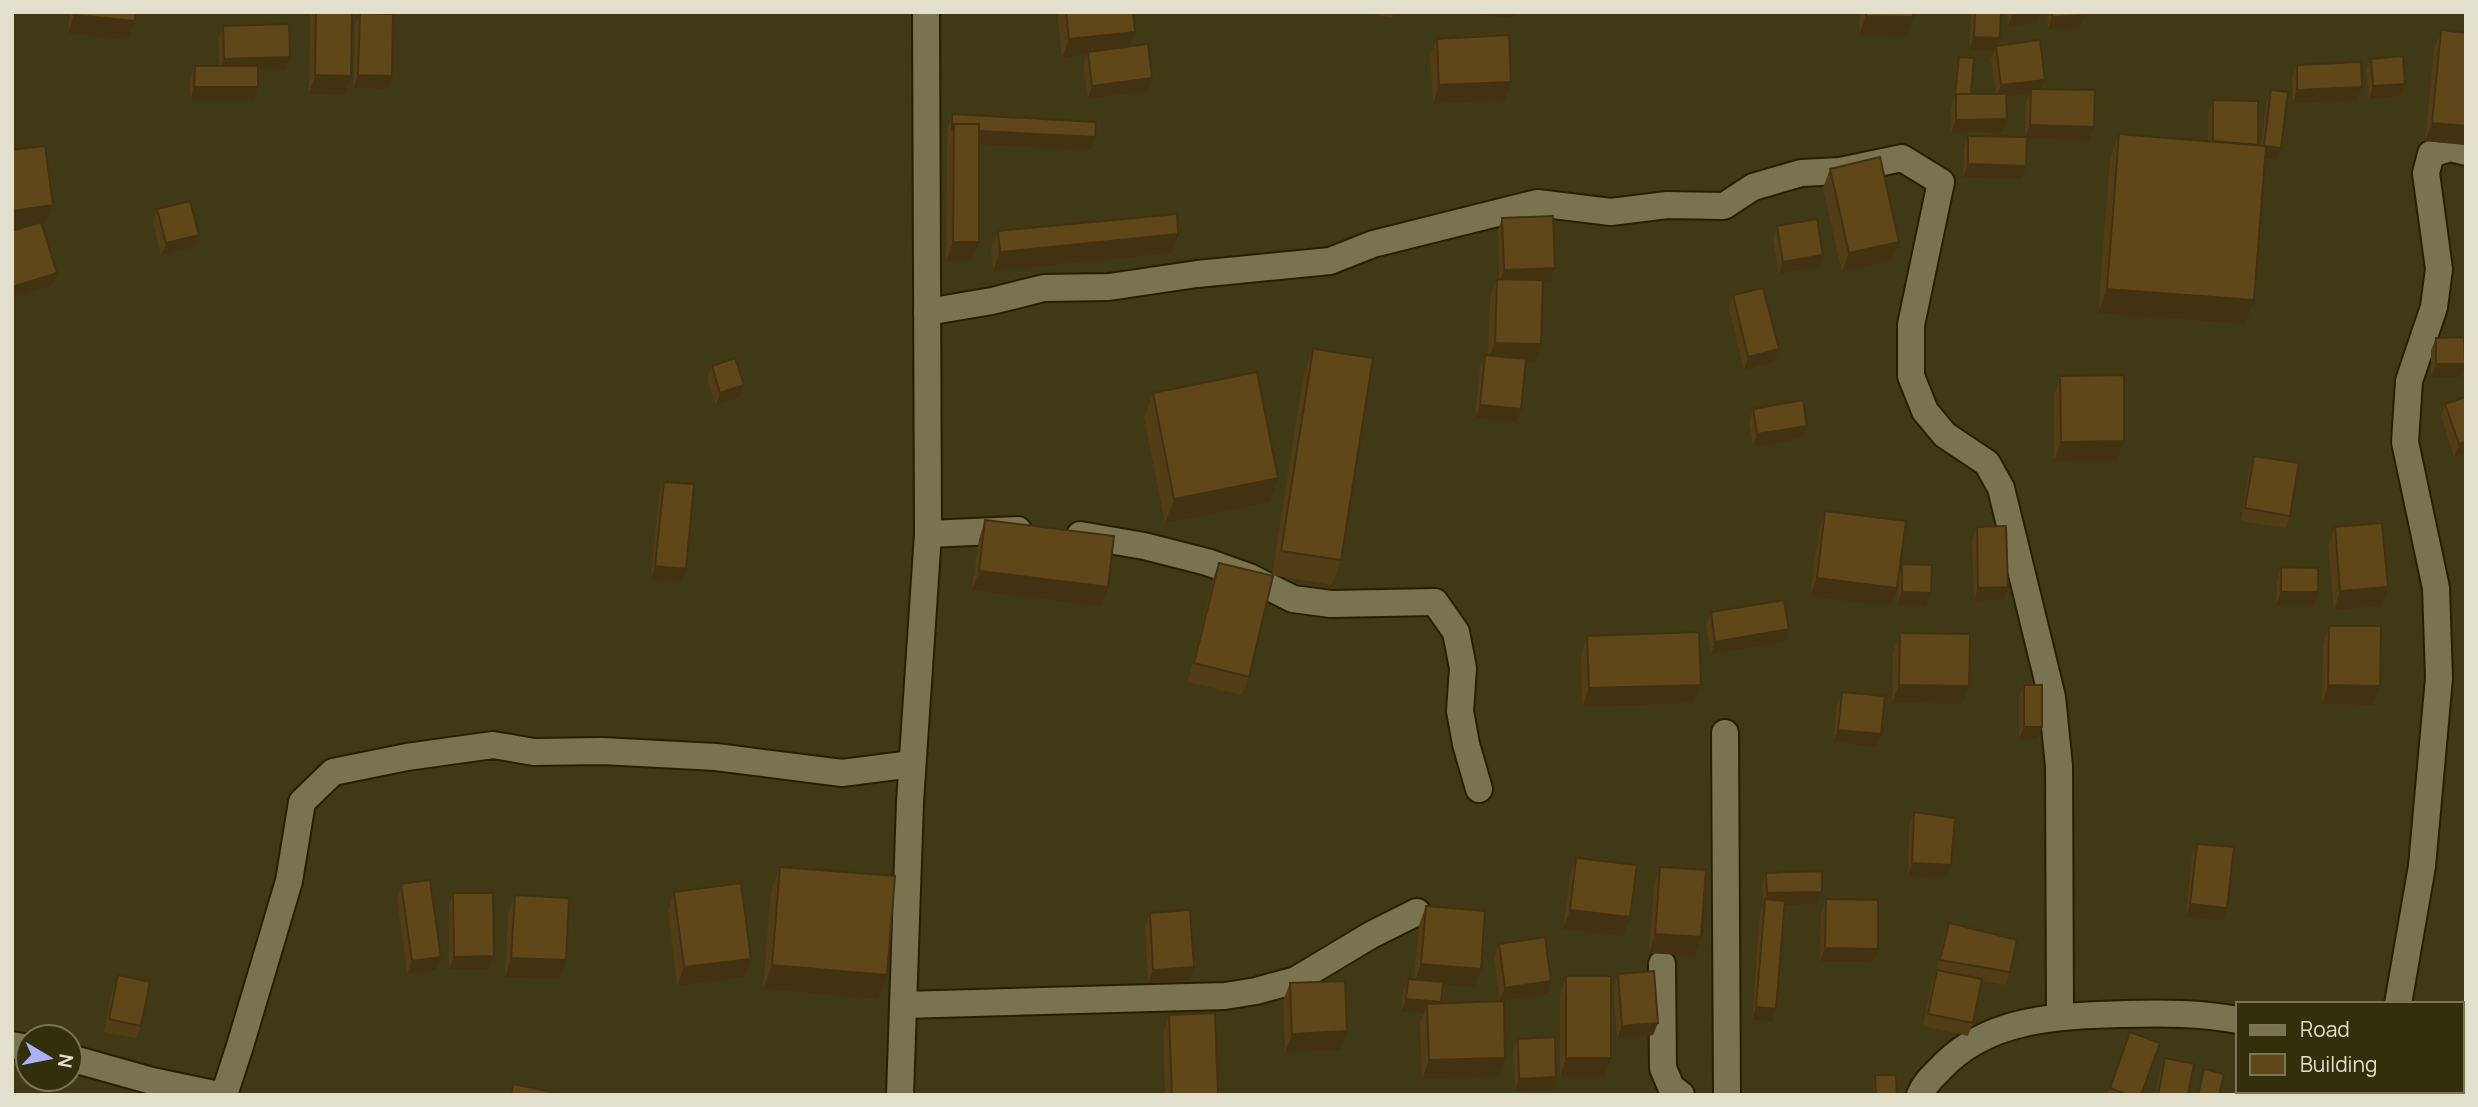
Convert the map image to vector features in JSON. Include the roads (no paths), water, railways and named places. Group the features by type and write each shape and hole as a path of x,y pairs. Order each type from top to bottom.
{"street":[{"path":"900,1095 912,764 928,534 926,12"},
{"path":"2398,1002 2421,866 2433,763 2439,678 2436,588 2405,442 2409,381 2434,307 2438,269 2426,173 2431,155 2450,148 2466,152"},
{"path":"927,312 992,301 1044,288 1108,287 1197,274 1330,261 1373,244 1537,203 1611,212 1667,205 1724,206 1753,187 1801,173 1840,171 1902,158 1941,182 1911,325 1911,376 1924,411 1945,435 1987,463 2001,488 2053,697 2059,766 2060,1016"},
{"path":"928,534 1017,530 1051,532 1144,546 1207,562 1249,577 1293,599 1331,604 1435,602 1456,632 1463,667 1460,711 1479,789"},
{"path":"1725,733 1727,1095"},
{"path":"84,1062 152,1081 221,1095 240,1045 289,880 302,802 333,772 407,757 493,745 534,752 601,751 716,757 842,773 912,764"},
{"path":"903,1005 1225,996 1256,991 1296,980 1371,935 1417,912"},
{"path":"1662,964 1663,1068 1671,1087 1681,1095"},
{"path":"1920,1095 1923,1087 1952,1056 1988,1035 2016,1024 2060,1016 2203,1013 2236,1020"}]}
